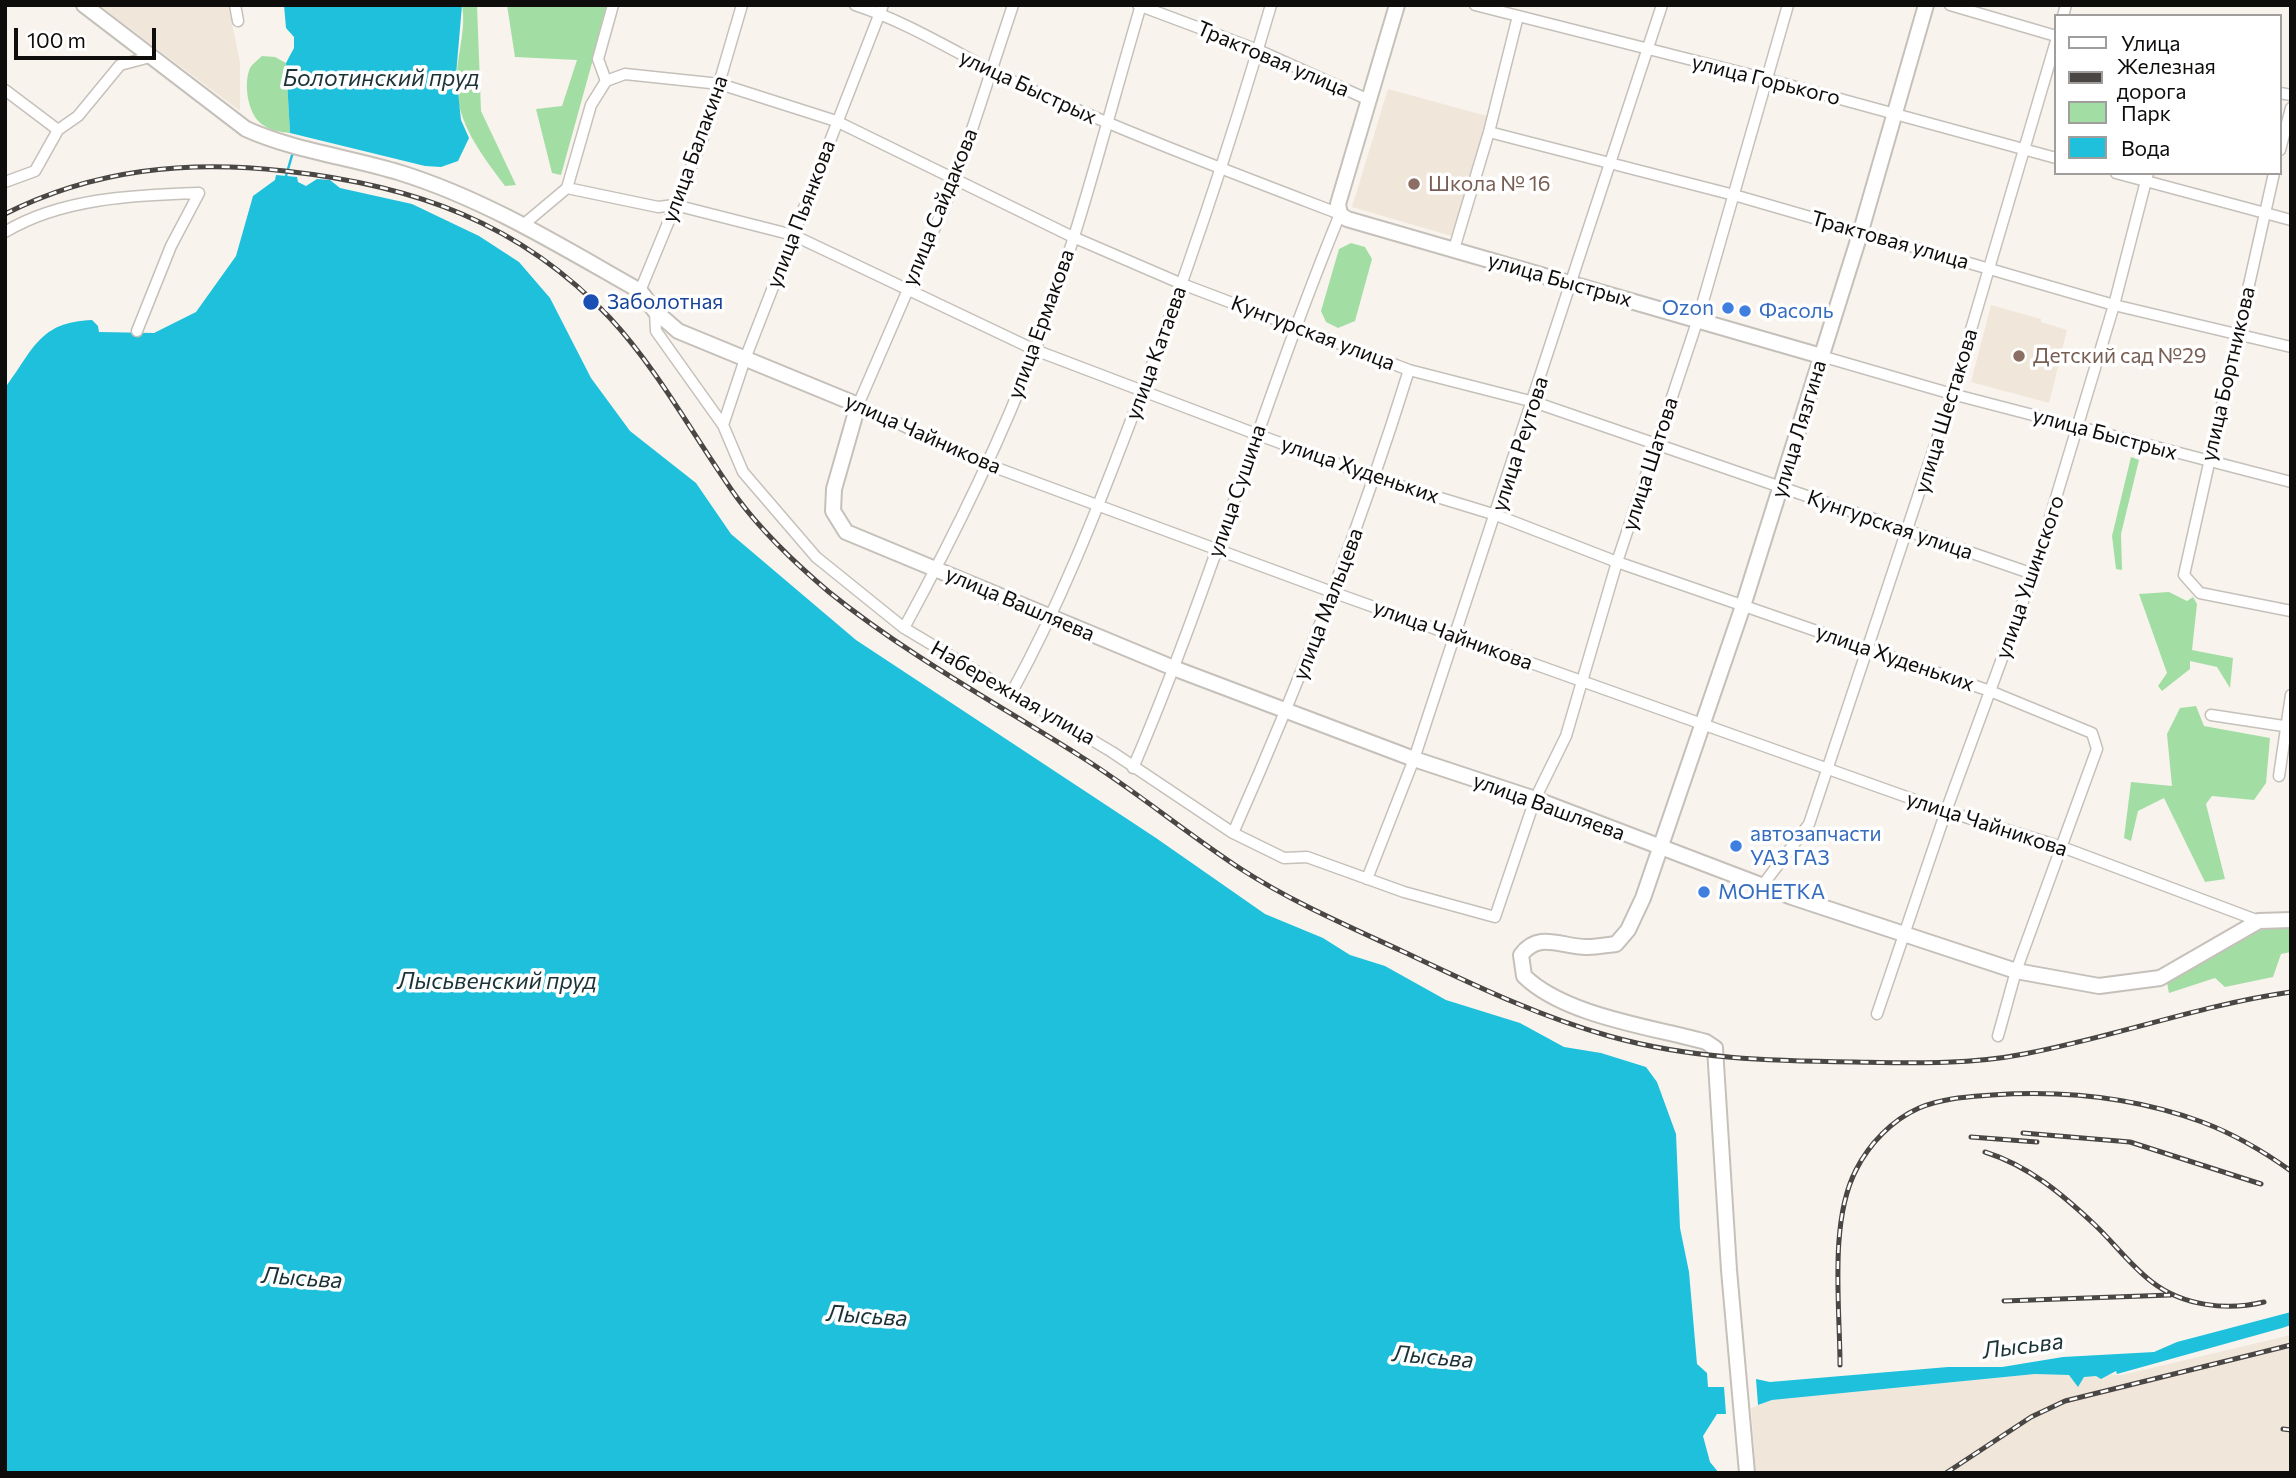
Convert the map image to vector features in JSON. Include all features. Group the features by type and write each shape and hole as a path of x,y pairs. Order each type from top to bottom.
{"street":[{"path":"84,5 246,129 270,140 401,173 494,208 640,291"},
{"path":"235,5 238,21"},
{"path":"523,225 567,188 591,105 606,81 598,59 613,5"},
{"name":"улица Балакина","path":"640,291 703,138 742,5"},
{"name":"улица Быстрых","path":"855,5 881,9 992,72 1106,123 1347,219 1952,394 2291,482"},
{"name":"улица Сайдакова","path":"858,405 906,288 955,181 1013,5"},
{"name":"улица Катаева","path":"1013,690 1052,618 1143,390 1182,284 1271,5"},
{"path":"1340,214 1338,204 1397,5"},
{"name":"улица Горького","path":"1475,5 1768,79 2054,157"},
{"name":"улица Реутова","path":"1367,878 1414,759 1650,50 1662,5"},
{"name":"улица Шатова","path":"1495,917 1535,799 1566,736 1617,562 1698,319 1788,5"},
{"name":"улица Лязгина","path":"1747,1473 1729,1270 1715,1048 1706,1042 1609,1016 1561,999 1531,982 1521,969 1521,955 1530,944 1539,941 1588,947 1616,944 1628,930 1643,898 1743,606 1860,234 1926,5"},
{"path":"1950,5 2054,37"},
{"name":"Трактовая улица","path":"1140,6 1258,50 1368,100"},
{"name":"улица Ермакова","path":"904,628 936,569 986,464 1035,350 1073,237 1140,6"},
{"name":"улица Пьянкова","path":"723,425 745,359 881,9"},
{"path":"1454,249 1489,132 1518,16"},
{"name":"улица Шестакова","path":"1762,886 1809,824 1952,394 2054,45"},
{"path":"5,182 35,171 58,130 78,116 120,65 150,57"},
{"name":"Кунгурская улица","path":"606,81 625,74 720,84 836,121 1073,237 1182,284 1409,370 1534,402 2033,574"},
{"path":"5,90 58,130"},
{"path":"2282,142 2291,108"},
{"name":"Трактовая улица","path":"1489,132 1734,195 1860,234 1989,268 2113,305 2291,347"},
{"name":"улица Бортникова","path":"2274,175 2207,462 2184,575 2200,593 2291,611"},
{"path":"2147,177 2291,220"},
{"name":"улица Ушинского","path":"1877,1014 1946,811 2033,574 2113,305 2147,177"},
{"name":"улица Худеньких","path":"567,188 659,207 676,205 793,235 1035,350 1375,478 1496,516 1617,562 1990,691 2092,733 2097,749 2062,847"},
{"path":"5,232 46,212 69,207 156,194 199,193 172,246 137,331"},
{"name":"улица Сушина","path":"1133,768 1176,669 1294,325 1340,214"},
{"name":"улица Чайникова","path":"640,291 655,311 678,331 858,405 986,464 1332,592 1946,811 2062,847 2259,921 2291,920"},
{"name":"Набережная улица","path":"655,311 656,331 723,425 743,472 775,512 817,557 904,628 939,651 1013,690 1233,833 1283,858 1307,857 1495,917"},
{"name":"улица Мальцева","path":"1233,833 1288,709 1375,478 1409,370"},
{"name":"улица Вашляева","path":"858,405 834,489 833,511 846,532 1176,669 1288,709 1414,759 1535,799 1762,886 2016,971 2099,986 2160,978 2259,921"},
{"path":"2279,776 2291,695"},
{"path":"2211,715 2288,727"},
{"path":"1998,1036 2016,971 2062,847"}],"shaded area":[{"path":"99,5 228,5 240,62 240,111"},
{"name":"Школа № 16","path":"1388,89 1487,116 1455,237 1352,207"},
{"name":"Детский сад №29","path":"1991,305 2041,319 2041,322 2067,330 2049,403 1971,382"},
{"path":"2291,1335 2291,1473 1756,1473 1751,1408 1772,1400 2035,1374 2122,1375"}],"green space":[{"path":"462,5 477,5 481,111 516,185 505,186 485,159 463,118 457,87 463,29"},
{"path":"507,5 608,5 561,175 552,173 536,109 562,106 577,60 515,57"},
{"path":"262,56 275,57 286,63 290,133 266,127 258,121 250,107 248,75 251,66"},
{"path":"1351,243 1365,247 1372,259 1355,321 1338,328 1326,322 1321,311 1339,249"},
{"path":"2131,457 2139,460 2121,534 2122,570 2116,569 2112,536"},
{"path":"2169,592 2187,601 2193,597 2197,604 2192,650 2233,658 2230,688 2217,667 2190,661 2190,669 2162,691 2158,686 2167,673 2139,594"},
{"path":"2196,706 2204,726 2270,738 2266,783 2254,800 2212,796 2206,804 2225,879 2205,882 2164,798 2138,811 2131,841 2124,838 2131,782 2172,786 2167,734 2180,708"},
{"path":"2291,924 2291,952 2281,954 2273,977 2225,987 2215,978 2169,993 2167,983 2227,946 2260,931"}],"water":[{"name":"Болотинский пруд","path":"284,5 462,5 456,75 461,120 469,138 458,161 441,167 425,166 290,133 286,63 294,48 294,37 286,28"},
{"name":"Лысьвенский пруд","path":"276,175 297,177 298,182 306,186 317,179 330,180 340,188 412,204 479,236 519,262 550,298 591,378 630,431 696,483 731,534 856,640 1156,838 1265,914 1323,938 1350,955 1385,966 1446,1000 1520,1023 1564,1047 1601,1053 1646,1067 1657,1082 1676,1134 1680,1228 1689,1272 1697,1364 1707,1373 1708,1387 1724,1387 1726,1414 1717,1414 1703,1436 1710,1462 1719,1473 5,1473 5,388 31,350 49,332 60,326 92,320 98,326 99,332 154,333 196,312 236,256 253,196 275,180"},
{"path":"2291,1312 2291,1325 2117,1374 2116,1371 2101,1379 2096,1376 2084,1377 2078,1387 2069,1375 2035,1374 1772,1400 1758,1405 1756,1379 1770,1382 1948,1367 2002,1367 2063,1357 2154,1352 2177,1342"}],"waterway":[{"path":"286,176 293,152"}],"railway":[{"path":"5,214 73,187 142,171 248,168 332,177 377,186 420,198 501,233 539,256 610,318 661,383 748,512 793,559 859,615 921,658 1101,769 1260,881 1321,913 1479,987 1582,1028 1639,1044 1731,1057 1824,1062 1961,1062 2003,1058 2058,1047 2224,1005 2291,992"},
{"path":"1840,1365 1839,1239 1848,1191 1856,1170 1875,1142 1900,1119 1919,1108 1955,1098 2019,1094 2072,1095 2125,1101 2176,1113 2214,1127 2248,1143 2291,1171"},
{"path":"2023,1133 2130,1142 2261,1184"},
{"path":"1971,1137 2037,1142"},
{"path":"1985,1152 2016,1165 2057,1192 2095,1225 2144,1276 2177,1297 2220,1306 2264,1302"},
{"path":"2004,1301 2170,1295"},
{"path":"1946,1473 2031,1417 2065,1401 2291,1345"},
{"path":"2283,1429 2291,1430"}],"place":[{"name":"Школа № 16","path":"1414,184"},
{"name":"Заболотная","path":"591,302"},
{"name":"Ozon","path":"1728,308"},
{"name":"Фасоль","path":"1745,311"},
{"name":"Детский сад №29","path":"2019,356"},
{"name":"автозапчасти УАЗ ГАЗ","path":"1736,846"},
{"name":"МОНЕТКА","path":"1704,892"}],"water label":[{"name":"Лысьва","path":"302,1278"},
{"name":"Лысьва","path":"867,1316"},
{"name":"Лысьва","path":"2023,1346"},
{"name":"Лысьва","path":"1433,1357"}]}
